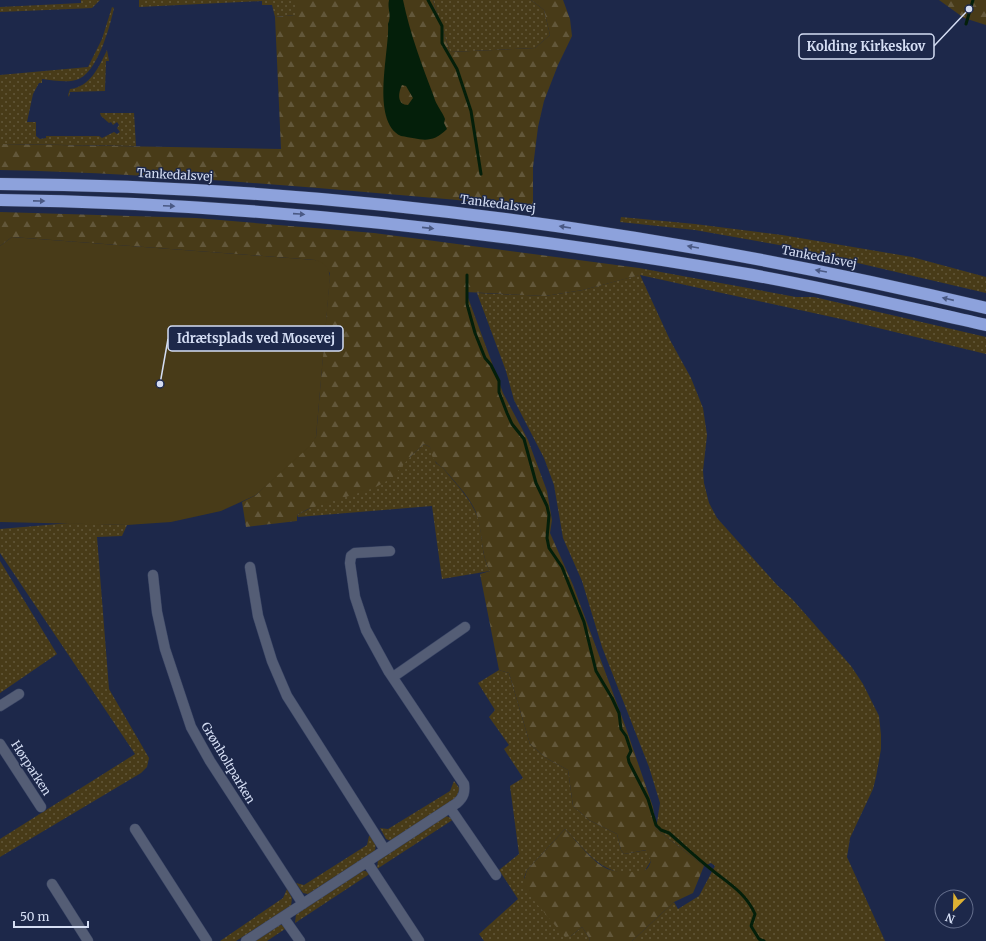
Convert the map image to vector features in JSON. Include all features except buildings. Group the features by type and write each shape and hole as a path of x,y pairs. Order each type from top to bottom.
{"highway":[{"name":"Tankedalsvej","path":"0,184 135,186 331,200 472,214 684,246 828,272 986,308"},
{"path":"0,200 194,207 315,216 501,236 743,274 895,304 986,326"}],"street":[{"path":"246,941 450,808 462,799 465,792 464,784 393,676 366,630 355,597 350,563 351,556 355,553 390,551"},
{"path":"250,567 258,616 272,661 287,696 385,850"},
{"name":"Grønholtparken","path":"153,575 157,612 165,649 191,727 210,761 303,904"},
{"path":"393,676 466,627"},
{"path":"0,706 19,694"},
{"name":"Hørparken","path":"0,744 41,807"},
{"path":"450,808 496,875"},
{"path":"135,829 207,941"},
{"path":"367,862 419,941"},
{"path":"52,884 88,941"},
{"path":"283,916 300,941"}],"green space":[{"path":"81,0 100,0 92,8 0,12 0,7 81,3"},
{"path":"139,0 295,0 295,15 275,17 272,5 262,5 262,1 139,7"},
{"path":"295,0 433,0 450,52 535,48 550,35 544,10 531,0 563,0 570,19 572,36 558,65 544,101 538,127 533,167 533,207 334,189 200,179 0,170 0,144 281,149 275,17 295,15"},
{"path":"433,0 531,0 544,10 550,35 535,48 450,52"},
{"path":"939,0 986,0 986,25 964,18"},
{"path":"112,7 114,8 106,37 96,60 90,69 83,76 72,81 42,79 42,83 39,83 33,94 27,122 36,122 36,136 40,139 46,138 46,136 99,136 102,138 114,132 117,134 120,132 117,128 119,125 117,122 113,125 111,122 109,123 101,116 100,113 134,113 136,146 0,144 0,75 88,67 102,39"},
{"path":"107,50 109,61 106,61 105,91 70,92 69,97 68,95 70,89 83,84 93,75"},
{"path":"0,212 196,218 374,233 639,268 640,275 583,290 545,296 466,292 503,393 528,440 547,491 552,520 550,533 573,585 626,728 653,807 656,829 704,866 693,893 674,902 632,941 589,941 590,939 582,927 571,936 565,937 525,890 523,883 527,870 565,829 593,859 605,868 624,872 642,872 647,869 651,861 646,850 624,854 621,850 617,834 589,820 573,806 568,770 546,758 530,744 509,673 499,670 480,574 490,571 484,556 477,516 464,492 434,459 431,454 430,447 424,444 410,457 392,478 374,488 308,509 297,515 297,521 246,527 242,502 256,495 316,437 330,273 315,260 12,237 0,246"},
{"path":"621,217 695,224 782,235 912,257 986,277 986,293 785,246 695,230 620,222"},
{"path":"12,237 315,260 323,264 327,268 330,277 316,437 310,446 256,495 221,511 171,522 127,525 0,522 0,246"},
{"path":"639,268 796,297 814,297 986,337 986,354 841,319 640,275 670,340 691,378 703,408 707,435 703,471 704,483 709,503 717,518 777,585 793,600 851,666 863,684 879,716 881,749 876,777 873,789 850,838 847,857 885,941 632,941 674,902 678,909 699,896 715,866 711,863 704,866 656,829 660,803 649,767 602,647 582,581 563,538 554,485 544,458 514,400 506,371 477,293 545,296 583,290 639,275"},
{"path":"424,444 430,447 436,463 443,468 464,493 473,507 479,521 485,559 490,571 442,579 432,506 298,517 297,515 410,457"},
{"path":"70,523 127,525 122,536 97,537 109,689 149,758 147,767 141,773 0,857 0,839 135,754 0,553 0,529"},
{"path":"0,561 57,654 0,693"},
{"path":"499,670 509,673 530,744 546,758 568,770 573,806 589,820 617,834 621,850 624,854 647,850 651,861 644,872 630,873 608,869 590,856 565,829 527,870 524,878 571,936 582,927 590,939 589,941 484,941 479,934 518,899 499,870 519,854 510,786 523,778 504,749 509,745 489,717 495,710 478,683"},
{"path":"454,781 460,789 455,799 391,841 386,839 380,828 388,829 450,791"},
{"path":"446,816 454,819 377,869 378,860"},
{"path":"369,836 371,836 376,843 375,851 308,894 303,893 296,883 304,885 367,845"},
{"path":"362,870 371,873 295,923 296,914"},
{"path":"287,889 292,898 291,906 236,941 220,941 283,898"},
{"path":"279,924 288,927 267,941 254,941"}],"shaded area":[{"path":"389,0 403,0 409,25 421,61 435,100 445,119 444,123 447,129 431,139 426,140 401,136 392,128 386,116 384,84 388,24 390,18","holes":["402,85 406,86 413,98 408,105 402,103 399,98"]}],"waterway":[{"path":"428,0 442,26 442,43 457,69 471,111 481,174"},
{"path":"966,24 973,0"},
{"path":"467,275 467,304 475,333 485,358 491,365 499,381 499,392 512,424 524,439 536,483 547,506 549,515 547,538 549,548 562,567 584,622 596,671 619,713 621,729 626,736 631,751 628,757 629,762 648,799 656,825 661,830 669,833 742,894 755,914 751,926 759,939 764,941"}],"place":[{"name":"Kolding Kirkeskov","path":"969,9"},
{"name":"Idrætsplads ved Mosevej","path":"160,384"}]}
